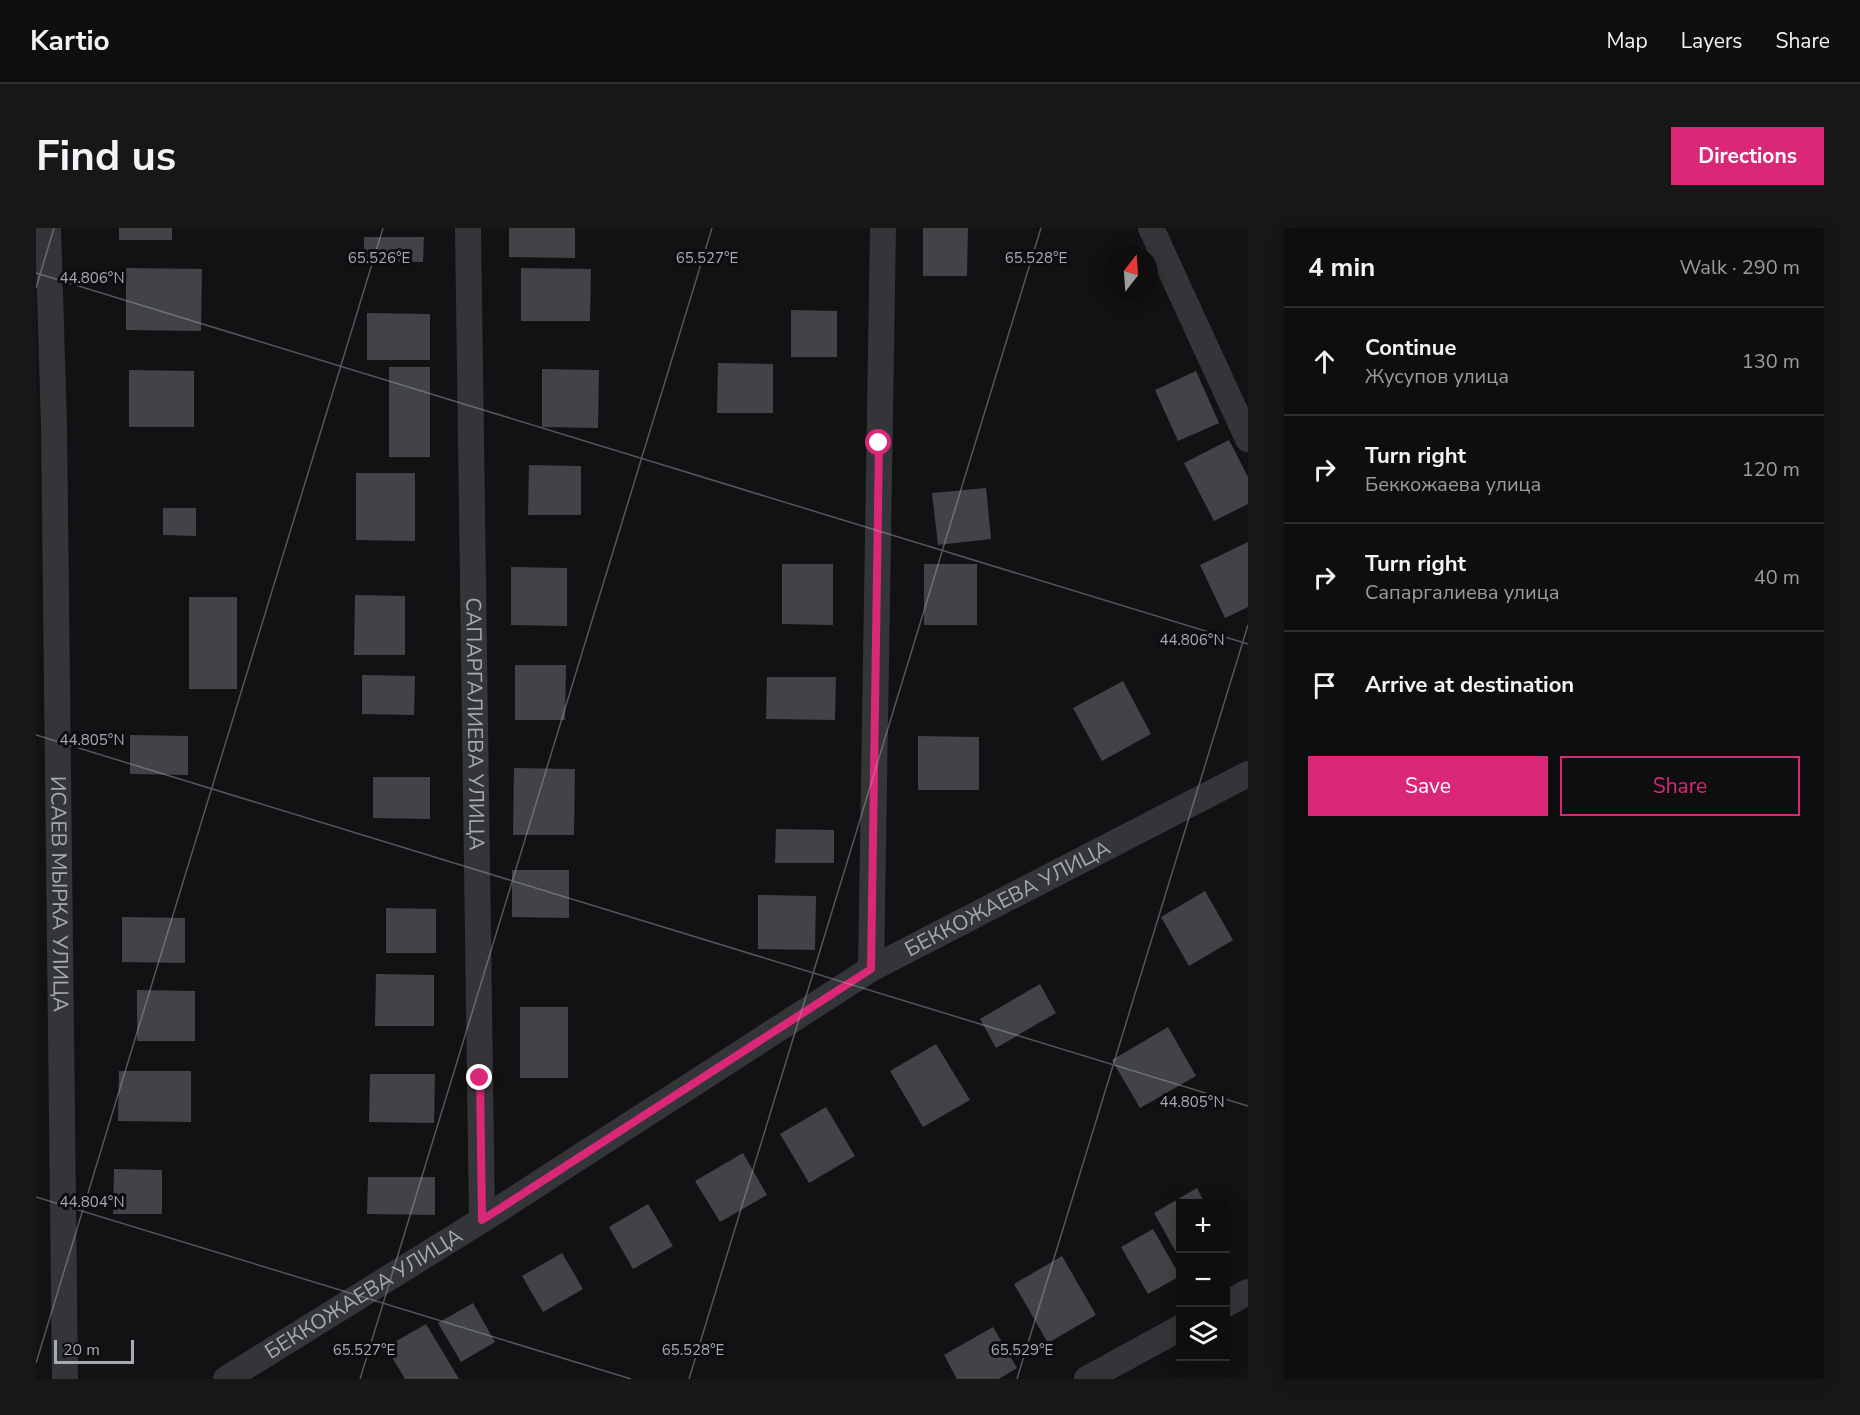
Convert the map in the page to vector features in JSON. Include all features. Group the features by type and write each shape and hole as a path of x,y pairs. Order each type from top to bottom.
{"street":[{"name":"ИСАЕВ МЫРКА УЛИЦА","path":"48,228 54,425 47,740 65,1379"},
{"name":"САПАРГАЛИЕВА УЛИЦА","path":"468,228 482,1220"},
{"path":"871,969 883,228"},
{"path":"1151,228 1248,439"},
{"name":"БЕККОЖАЕВА УЛИЦА","path":"226,1379 482,1220 871,969 1248,774"},
{"path":"1230,1302 1248,1292"},
{"path":"1087,1379 1176,1330"}],"building":[{"path":"119,228 172,228 172,240 119,240"},
{"path":"509,228 575,228 575,258 509,257"},
{"path":"923,228 968,228 967,276 923,276"},
{"path":"364,237 424,237 423,262 364,261"},
{"path":"126,268 202,269 201,331 126,330"},
{"path":"521,268 591,269 590,321 521,321"},
{"path":"791,310 837,311 837,357 791,357"},
{"path":"367,313 430,314 430,360 367,360"},
{"path":"718,363 773,364 773,413 717,413"},
{"path":"389,367 430,367 430,457 389,457"},
{"path":"542,369 599,370 598,428 542,427"},
{"path":"129,370 194,371 194,427 129,427"},
{"path":"1196,371 1219,423 1178,441 1155,390"},
{"path":"1229,440 1248,477 1248,504 1214,521 1184,463"},
{"path":"529,465 581,466 581,515 528,515"},
{"path":"356,473 415,473 415,541 356,540"},
{"path":"986,488 991,539 938,545 932,493"},
{"path":"163,508 196,508 196,536 163,535"},
{"path":"1248,542 1248,607 1225,618 1200,565"},
{"path":"782,564 833,564 833,625 782,624"},
{"path":"924,564 977,564 977,625 924,625"},
{"path":"511,567 567,568 567,626 511,625"},
{"path":"355,595 405,596 405,655 354,655"},
{"path":"189,597 237,597 237,689 189,689"},
{"path":"515,665 566,665 565,720 515,720"},
{"path":"362,675 415,676 414,715 362,714"},
{"path":"767,677 836,677 835,720 766,719"},
{"path":"1123,681 1151,734 1102,761 1073,708"},
{"path":"130,735 188,736 188,775 130,774"},
{"path":"918,736 979,737 979,790 918,790"},
{"path":"514,768 575,769 574,835 513,835"},
{"path":"373,777 430,777 430,819 373,818"},
{"path":"776,829 834,830 834,863 775,863"},
{"path":"512,870 569,870 569,918 512,917"},
{"path":"1205,891 1233,940 1189,966 1161,917"},
{"path":"758,895 816,896 815,950 758,949"},
{"path":"386,908 436,909 436,953 386,953"},
{"path":"122,917 185,918 185,963 122,962"},
{"path":"376,974 434,975 434,1026 375,1026"},
{"path":"1040,984 1056,1013 996,1048 980,1019"},
{"path":"137,990 195,991 195,1041 137,1041"},
{"path":"520,1007 568,1007 568,1078 520,1078"},
{"path":"1168,1027 1196,1076 1140,1108 1112,1060"},
{"path":"936,1044 970,1100 923,1127 890,1071"},
{"path":"119,1071 191,1071 191,1122 118,1121"},
{"path":"370,1074 435,1074 434,1123 369,1122"},
{"path":"826,1107 855,1156 809,1183 780,1134"},
{"path":"743,1153 767,1195 720,1222 695,1181"},
{"path":"114,1169 162,1170 162,1214 113,1214"},
{"path":"368,1177 435,1177 435,1215 367,1214"},
{"path":"1197,1188 1202,1199 1178,1199"},
{"path":"1176,1200 1176,1252 1154,1213"},
{"path":"648,1204 673,1246 633,1269 609,1227"},
{"path":"1153,1229 1176,1269 1176,1278 1148,1294 1121,1247"},
{"path":"562,1253 583,1289 543,1312 522,1276"},
{"path":"1062,1256 1096,1315 1048,1343 1014,1284"},
{"path":"473,1303 495,1342 461,1362 438,1323"},
{"path":"426,1324 459,1379 405,1379 386,1347"},
{"path":"993,1327 1017,1368 999,1379 957,1379 944,1355"}],"route":[{"path":"480,1078 482,1220 871,969 879,443"}]}
